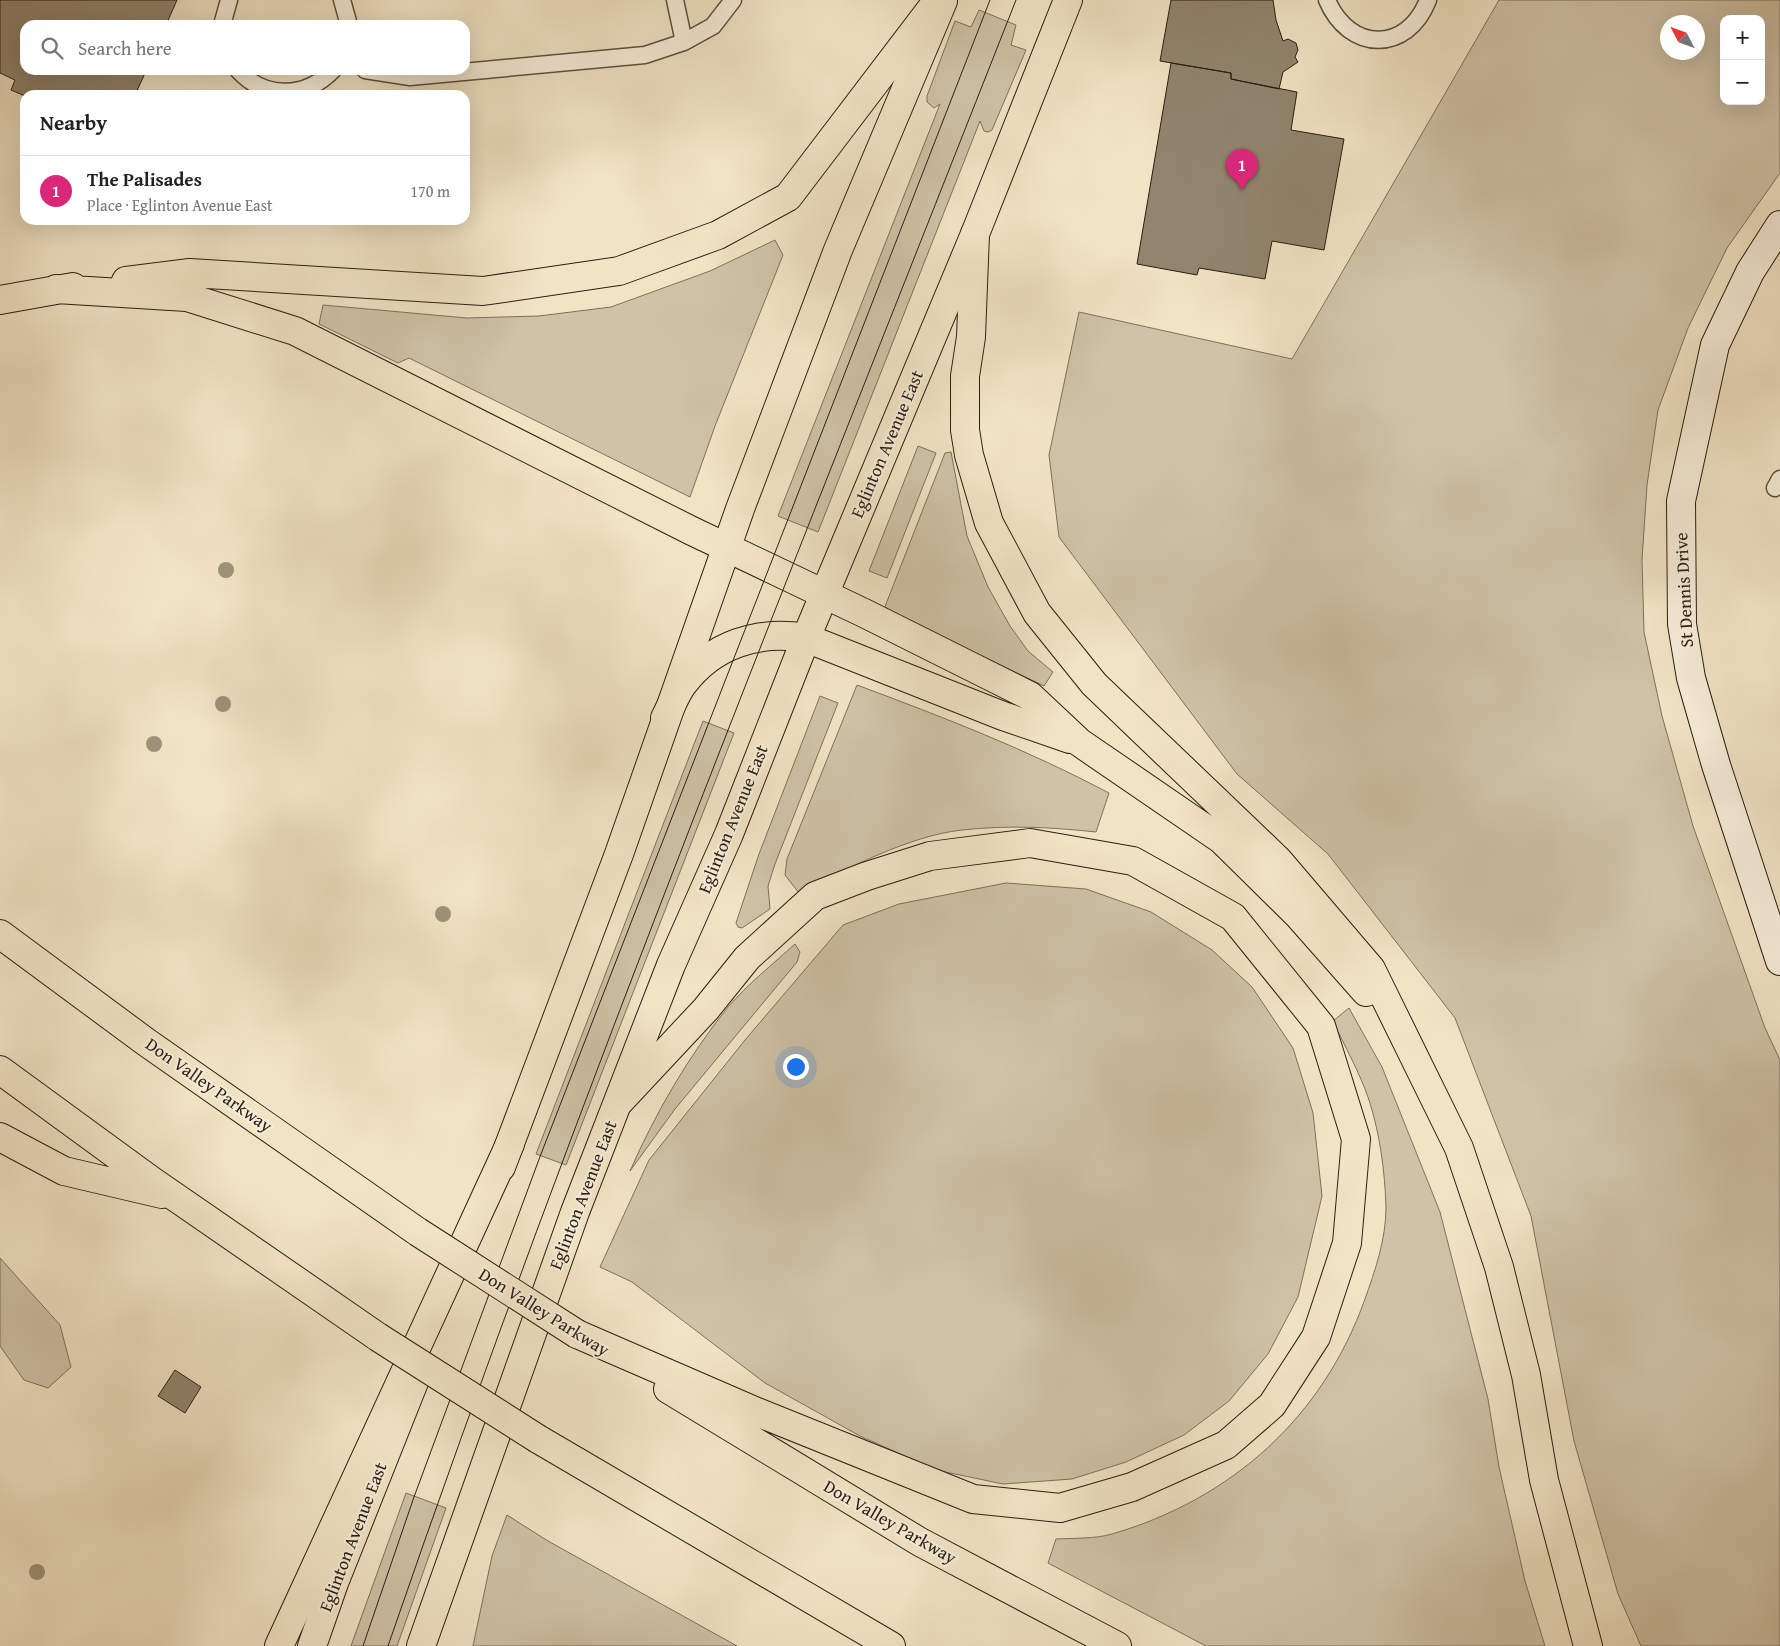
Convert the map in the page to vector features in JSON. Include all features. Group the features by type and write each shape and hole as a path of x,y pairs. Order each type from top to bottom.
{"main road":[{"path":"0,300 56,289 190,272 483,291 619,272 718,235 788,197 938,0"},
{"name":"Eglinton Avenue East","path":"312,1646 334,1583 510,1144 619,854 726,547 838,250 943,0"},
{"name":"Eglinton Avenue East","path":"421,1646 572,1222 671,965 729,834 806,638 975,234 1068,0"},
{"path":"975,234 971,337 965,376 965,430 969,456 990,522 1037,613 1094,684 1278,860 1371,968 1459,1148 1499,1267 1526,1375 1544,1480 1588,1646"},
{"path":"56,289 187,297 295,331 726,547 1030,696 1079,742 1222,840 1298,915 1403,1034"},
{"path":"665,718 682,684 707,658 740,640 766,635 787,634 806,638 1002,716 1079,742"},
{"path":"577,1334 757,1412 973,1500 1060,1508 1132,1487 1226,1445 1272,1405 1316,1337 1347,1242 1356,1139 1321,1026 1233,917 1133,861 1030,843 930,856 867,876 815,896 748,958 706,1009 619,1102"},
{"name":"Don Valley Parkway","path":"0,934 146,1042 418,1232 577,1334 920,1542 1117,1646"},
{"path":"0,1070 177,1198 378,1337 538,1439 891,1646"},
{"path":"0,1137 64,1171 177,1198"},
{"path":"280,1646 510,1144"}],"street":[{"name":"St Dennis Drive","path":"1780,225 1750,272 1715,346 1681,502 1681,511 1682,624 1691,678 1716,765 1780,961"}],"lane":[{"path":"223,20 229,0"},
{"path":"342,0 348,20"},
{"path":"675,0 684,42"},
{"path":"470,71 645,55 684,42 713,26 733,0"},
{"path":"1327,0 1333,15 1345,28 1360,36 1377,40 1394,37 1409,29 1421,16 1428,0"},
{"path":"242,75 246,80 269,90"},
{"path":"305,90 323,81 328,75"},
{"path":"397,75 410,77 431,75"}],"shaded area":[{"path":"1499,0 1780,0 1780,173 1727,248 1688,328 1658,410 1647,485 1642,560 1644,632 1662,716 1693,826 1765,1028 1780,1060 1780,1646 1641,1646 1618,1594 1574,1441 1531,1216 1455,1018 1328,854 1237,774 1059,537 1049,455 1079,312 1292,359"},
{"path":"979,10 1016,25 1011,45 1026,50 992,130 984,131 980,121 818,532 778,516 940,104 934,108 927,102 927,96 955,21 971,27"},
{"path":"775,240 783,255 715,426 690,497 409,358 398,363 319,324 323,305 467,318 539,316 611,307 710,271"},
{"path":"918,446 936,453 887,578 869,571"},
{"path":"951,452 967,536 988,587 1010,626 1028,651 1053,672 1044,686 884,609 945,453"},
{"path":"857,685 921,709 1048,762 1109,793 1096,832 1013,827 979,828 941,833 899,846 799,893 785,875 787,859"},
{"path":"820,696 838,703 775,864 768,886 770,909 742,928 738,927 736,923 759,854"},
{"path":"703,721 734,733 566,1165 536,1154"},
{"path":"1006,883 1086,889 1151,912 1212,950 1252,987 1293,1048 1313,1113 1322,1196 1298,1297 1268,1354 1229,1401 1184,1435 1126,1462 1072,1479 1003,1484 936,1470 860,1436 765,1383 632,1282 600,1267 649,1160 745,1040 843,925 899,904"},
{"path":"795,944 800,952 797,962 675,1109 630,1171 662,1106 699,1045 728,1007 744,990"},
{"path":"1349,1008 1382,1067 1440,1212 1488,1399 1499,1467 1525,1581 1545,1646 1206,1646 1048,1563 1056,1539 1105,1536 1156,1519 1196,1499 1234,1475 1268,1448 1298,1416 1325,1381 1347,1342 1376,1266 1386,1220 1381,1153 1373,1113 1361,1080 1333,1021"},
{"path":"0,1258 60,1325 71,1367 48,1388 24,1380 0,1346"},
{"path":"406,1493 446,1508 397,1646 351,1646"},
{"path":"507,1515 548,1541 737,1646 473,1646 492,1556"}],"building":[{"path":"0,0 177,0 168,20 20,20 20,75 144,75 137,90 20,90 20,94 11,90 15,80 0,73"},
{"path":"1171,0 1273,0 1276,20 1283,41 1288,39 1296,43 1298,50 1295,57 1298,62 1283,72 1279,89 1231,79 1231,73 1160,61"},
{"path":"1171,63 1231,73 1231,79 1297,92 1291,130 1344,139 1324,250 1272,241 1265,279 1199,268 1197,275 1137,264"},
{"path":"175,1370 201,1387 185,1413 158,1396"}],"tram line":[{"path":"363,1646 414,1497 541,1154 990,0"},
{"path":"388,1646 536,1232 614,1026 773,615 1016,0"}],"place":[{"name":"The Palisades","path":"1242,190"}]}
